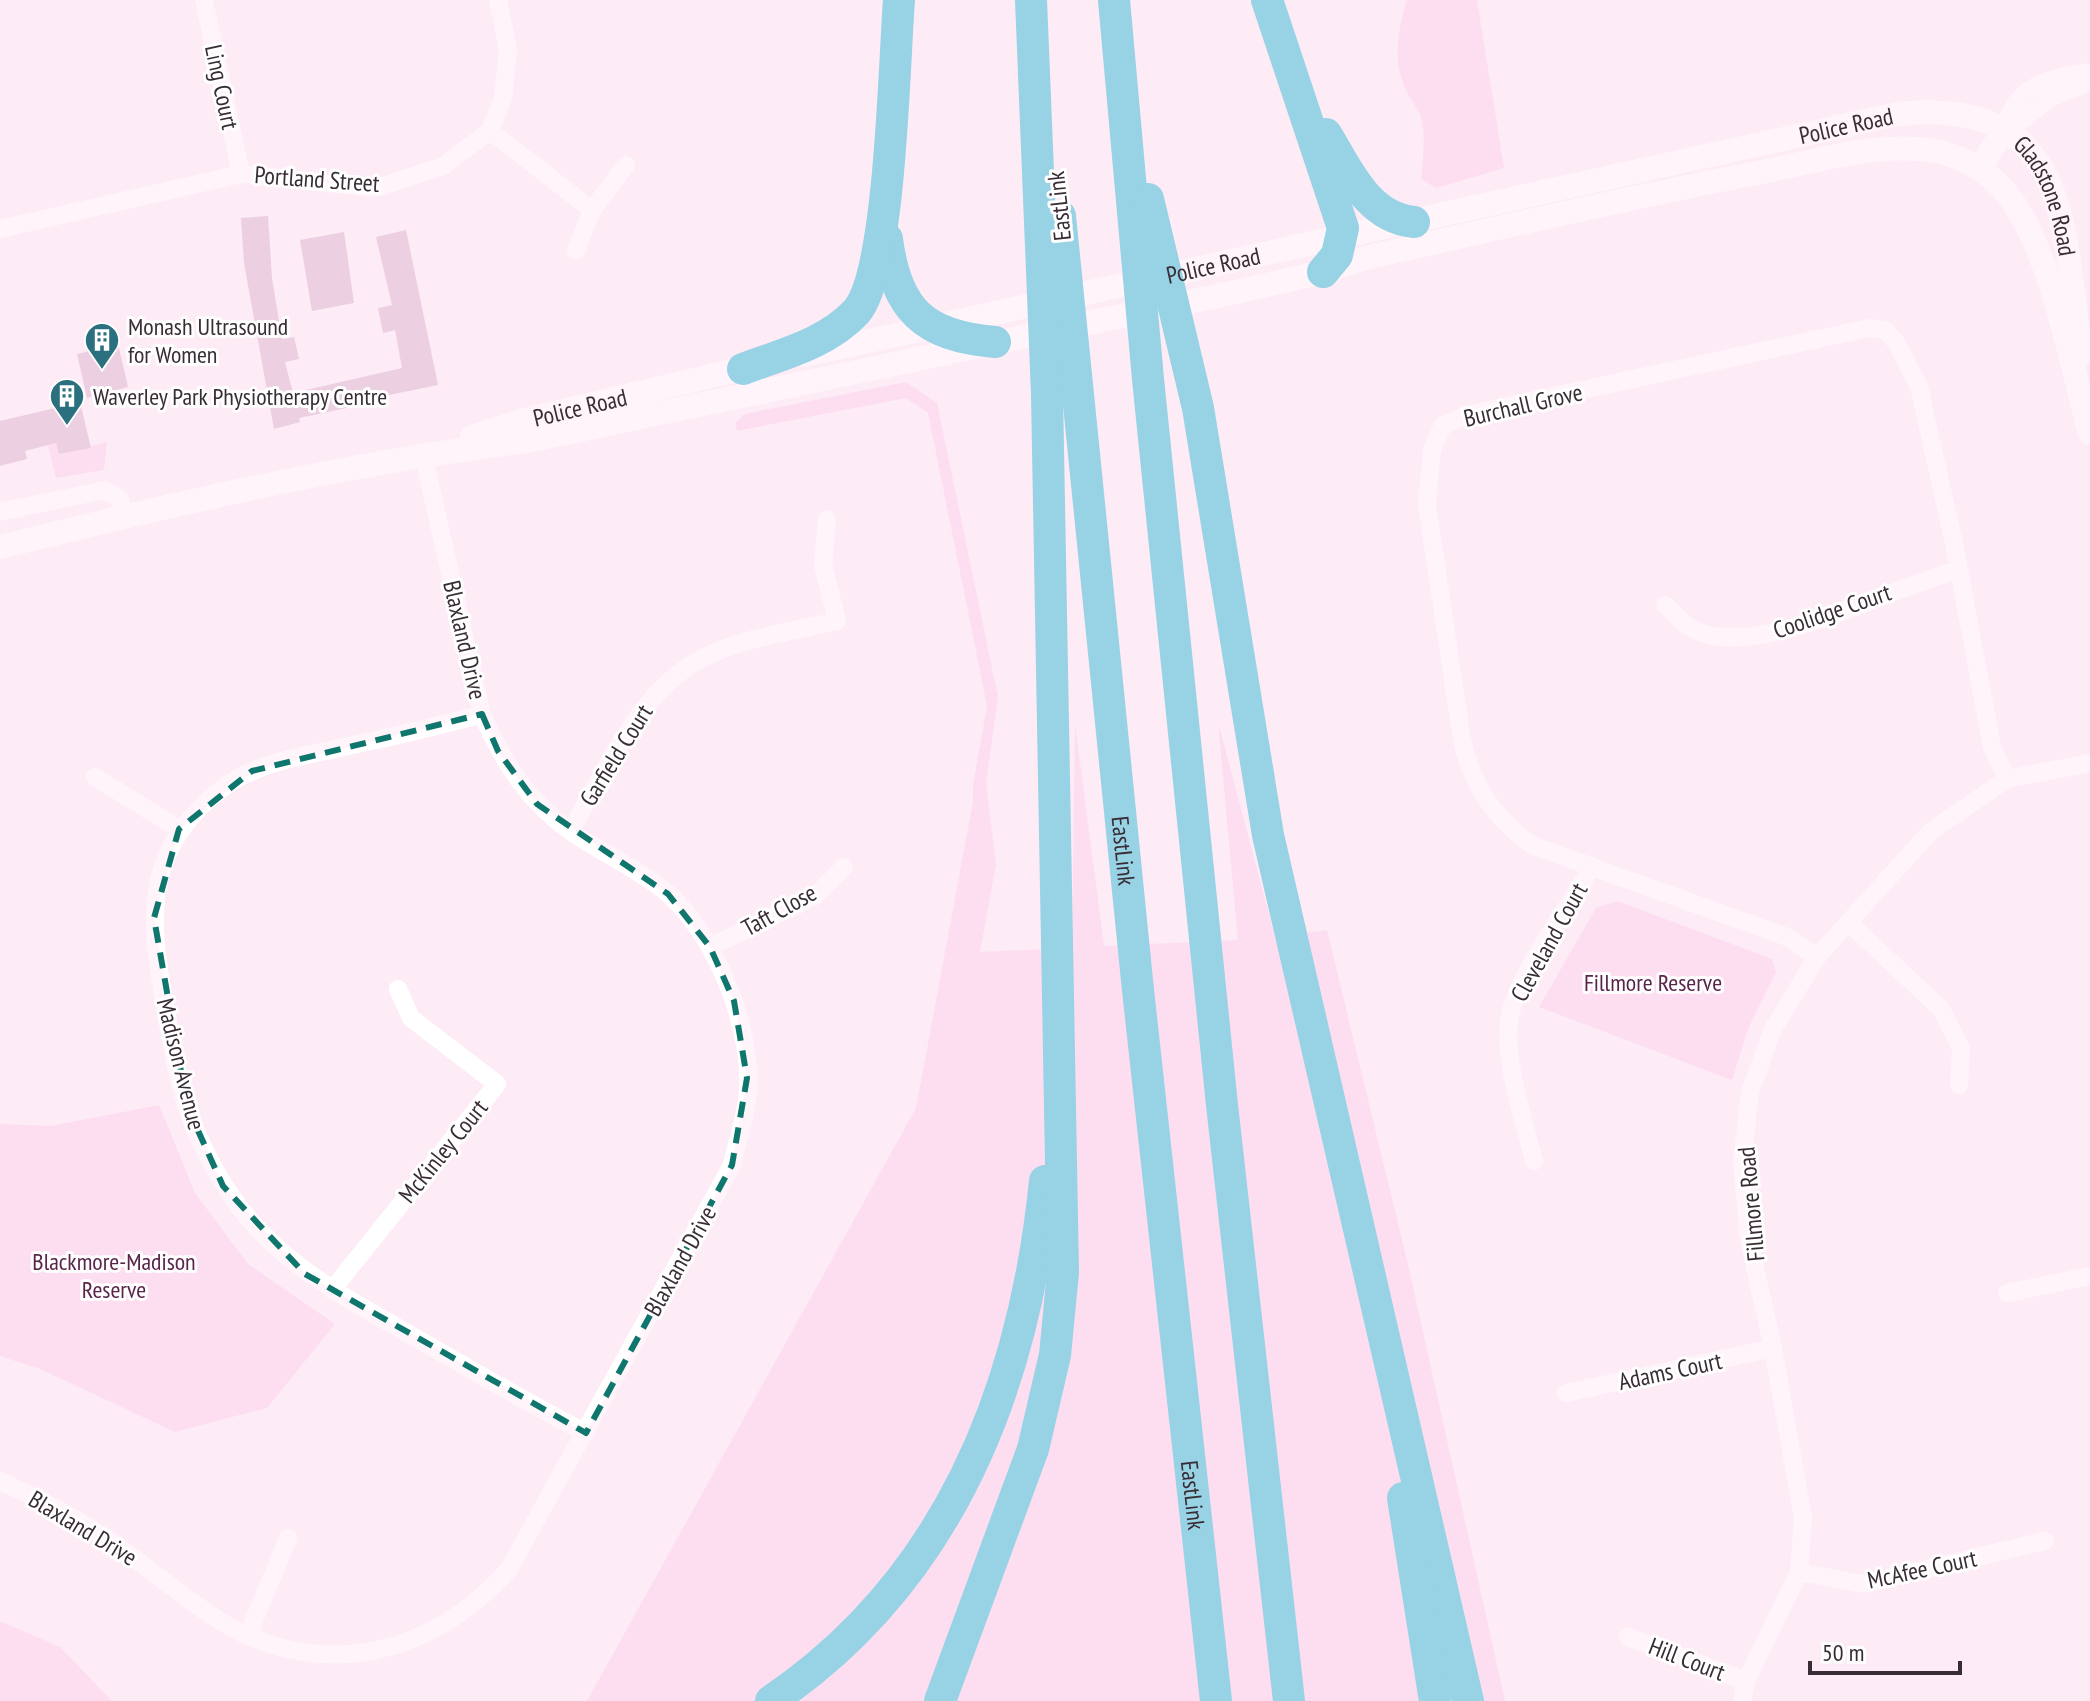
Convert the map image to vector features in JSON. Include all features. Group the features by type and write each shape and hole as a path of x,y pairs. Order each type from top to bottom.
{"highway":[{"path":"743,369 831,335 858,309 873,277 884,217 899,0"},
{"path":"940,1701 1033,1449 1055,1355 1063,1272 1061,1019 1054,857 1047,394 1031,0"},
{"name":"EastLink","path":"1037,0 1148,1081 1216,1701"},
{"path":"1114,0 1148,379 1214,1026 1289,1701"},
{"path":"1267,0 1343,228 1337,255 1323,272"},
{"path":"1121,78 1198,408 1268,835 1468,1701"},
{"path":"1295,78 1363,195 1390,215 1414,222"},
{"path":"884,217 892,276 910,309 934,326 963,340 1002,341"},
{"path":"771,1701 810,1675 865,1623 915,1561 972,1470 1013,1363 1038,1254 1061,1019"},
{"path":"1347,1175 1398,1462 1435,1701"}],"main road":[{"name":"Police Road","path":"423,454 525,420 743,369 1897,114 1930,111 1963,113 2005,128"},
{"path":"1978,167 2005,128"},
{"name":"Gladstone Road","path":"2005,128 2026,143 2038,159 2059,214 2090,419"},
{"name":"Police Road","path":"0,547 125,516 423,454 527,441 1227,294 1323,272 1365,258 1671,189 1875,151 1923,149 1953,155 1978,167"},
{"name":"Gladstone Road","path":"1978,167 2014,202 2034,238 2090,433"}],"street":[{"name":"Ling Court","path":"204,0 241,174"},
{"path":"498,0 508,50 503,98 490,131 592,210"},
{"path":"2005,128 2009,110 2035,86 2090,72"},
{"path":"2005,128 2024,119 2048,99 2090,82"},
{"name":"Portland Street","path":"0,229 241,174 377,188 443,166 490,131"},
{"path":"576,251 592,210 626,165"},
{"name":"Burchall Grove","path":"1817,957 1787,937 1534,846 1513,832 1490,808 1468,768 1427,505 1432,450 1443,425 1466,415 1869,328 1885,330 1896,342 1919,387 1992,747 2007,779"},
{"name":"Blaxland Drive","path":"0,1481 109,1540 220,1621 248,1635 309,1654 360,1653 421,1636 462,1615 509,1569 732,1165 747,1098 747,1078 734,1001 710,947 668,894 636,870 570,831 537,804 515,777 482,714 423,454"},
{"path":"0,512 105,490 120,499 125,516"},
{"name":"Garfield Court","path":"570,831 641,710 678,673 716,652 743,643 837,621 823,565 827,519"},
{"name":"Coolidge Court","path":"1665,605 1694,630 1716,637 1744,639 1782,632 1924,578 1958,570"},
{"name":"Madison Avenue","path":"482,714 252,771 229,784 179,829 158,883 154,918 164,996 194,1127 223,1186 246,1218 305,1274 586,1433"},
{"name":"Fillmore Road","path":"1742,1701 1746,1681 1799,1572 1803,1518 1773,1348 1749,1241 1742,1162 1750,1092 1773,1029 1817,957 1931,831 2007,779 2090,763"},
{"path":"95,777 179,829"},
{"name":"Cleveland Court","path":"1534,1161 1511,1054 1511,1013 1520,989 1592,866"},
{"name":"Taft Close","path":"710,947 814,897 844,867"},
{"path":"1849,923 1941,1009 1961,1048 1959,1085"},
{"name":"McKinley Court","path":"332,1290 497,1084 411,1018 398,989"},
{"path":"2007,1293 2090,1276"},
{"name":"Adams Court","path":"1566,1393 1773,1348"},
{"path":"248,1635 288,1538"},
{"name":"McAfee Court","path":"1799,1572 1864,1584 2045,1541"},
{"name":"Hill Court","path":"1628,1637 1746,1681"}],"highlighted area":[{"path":"482,714 498,751 537,804 668,894 710,947 734,1001 747,1078 732,1165 586,1433 305,1274 223,1186 187,1106 154,918 179,829 252,771"}],"green space":[{"path":"1407,0 1477,0 1504,168 1436,188 1421,179 1423,125 1402,79 1398,56 1399,34"},
{"path":"906,382 937,403 998,697 986,783 996,864 980,952 1072,948 1075,724 1104,946 1238,940 1218,722 1275,937 1327,930 1409,1269 1505,1701 587,1701 916,1108 973,802 973,785 987,706 928,413 906,398 737,431 735,423 745,414"},
{"path":"107,442 104,470 56,478 48,445 56,443 59,454"},
{"name":"Fillmore Reserve","path":"1617,901 1772,959 1776,972 1748,1029 1732,1080 1539,1007 1596,908"},
{"name":"Blackmore-Madison Reserve","path":"159,1105 195,1193 248,1264 335,1324 267,1408 175,1432 40,1369 0,1356 0,1124 51,1126"},
{"path":"0,1621 60,1647 112,1701 0,1701"}],"building":[{"path":"268,216 272,278 282,339 294,337 299,359 285,362 293,393 402,368 395,330 383,333 378,308 392,305 376,237 406,230 438,385 355,402 356,406 299,418 300,422 274,429 244,263 241,218"},
{"path":"344,232 354,303 312,311 300,240"},
{"name":"Monash Ultrasound for Women","path":"118,344 128,387 87,398 77,354"},
{"path":"80,402 91,448 59,454 56,443 25,451 27,459 0,466 0,421"}],"place":[{"name":"Monash Ultrasound for Women","path":"102,371"},
{"name":"Waverley Park Physiotherapy Centre","path":"67,427"}]}
